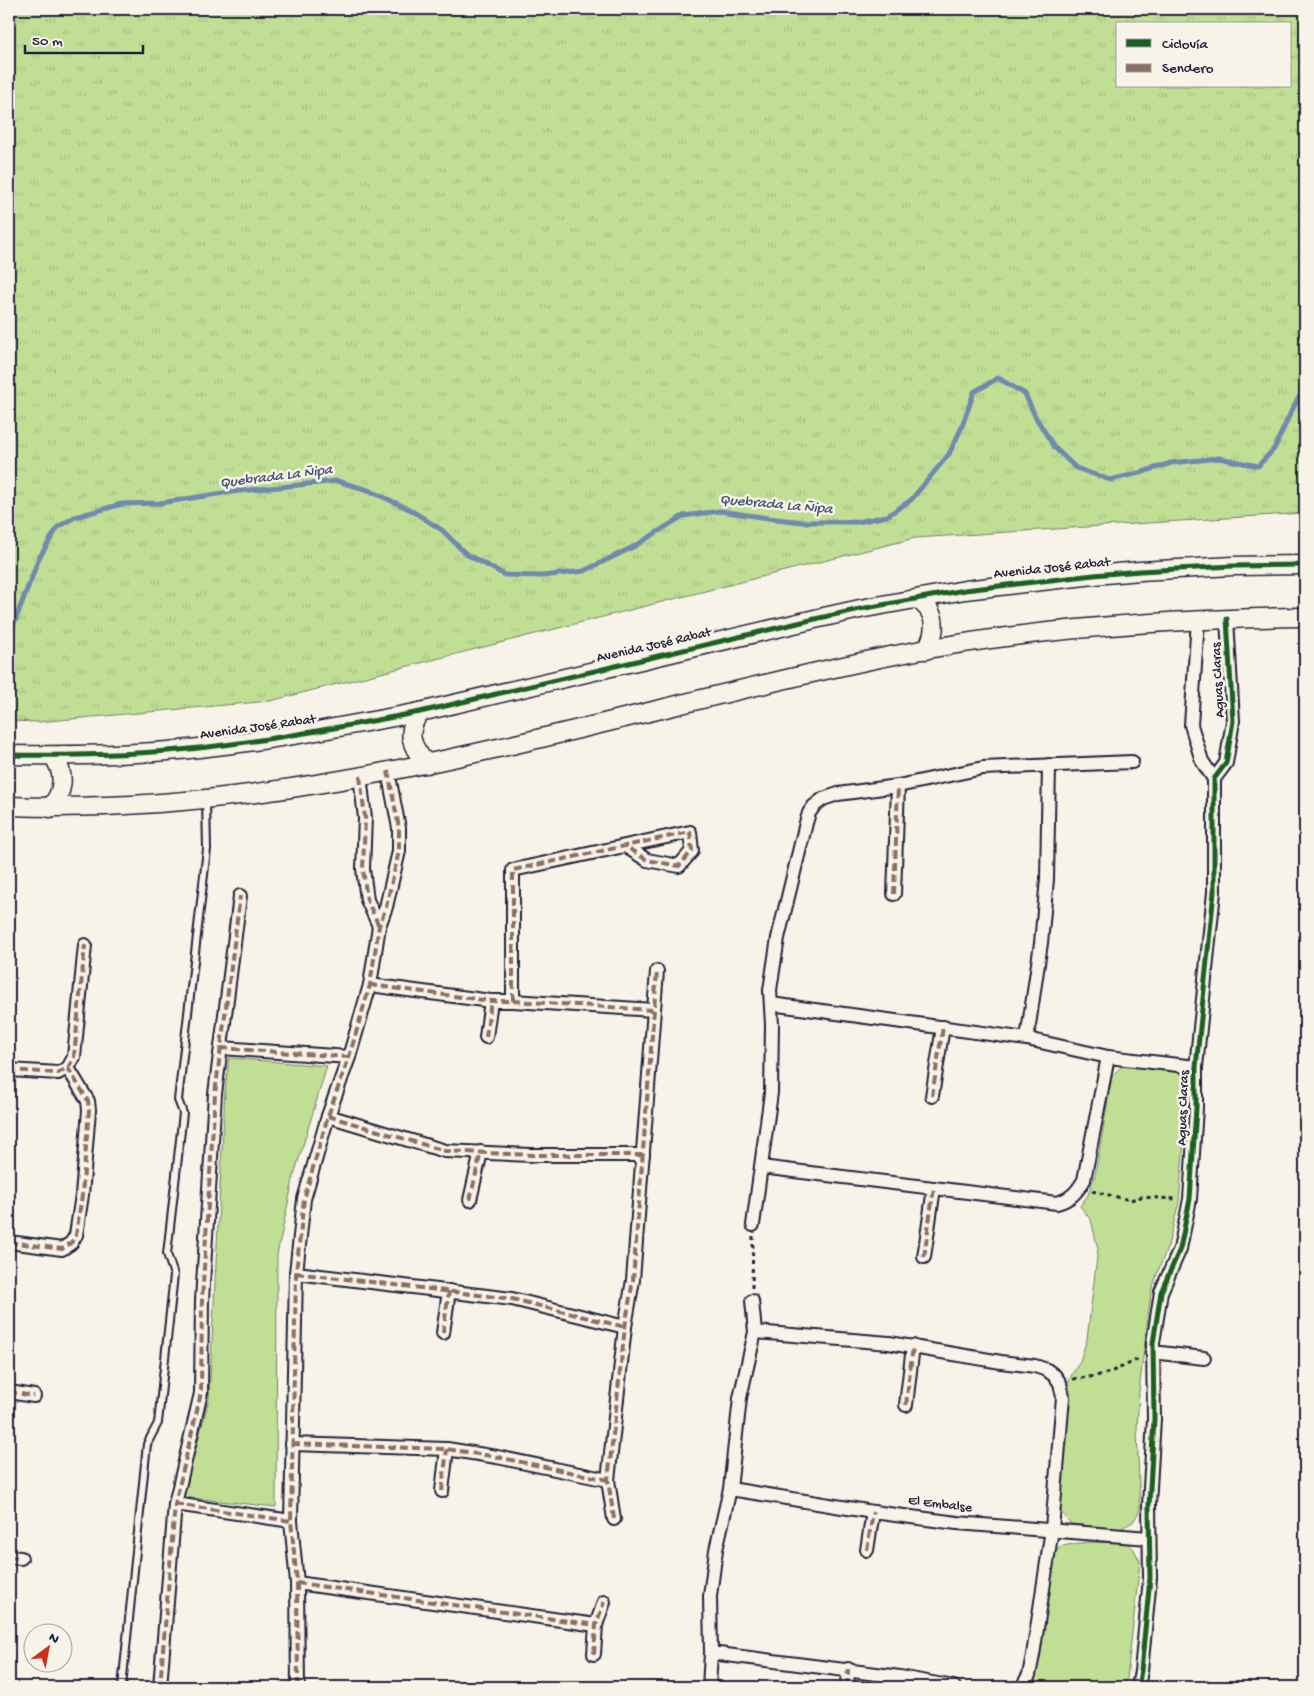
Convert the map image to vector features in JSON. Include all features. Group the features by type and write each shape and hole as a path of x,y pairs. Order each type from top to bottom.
{"street":[{"name":"Avenida José Rabat","path":"9,755 118,754 197,748 288,736 420,712 815,619 965,590 1094,575 1233,566 1305,565"},
{"path":"917,599 928,608 934,622 932,637 926,650"},
{"path":"9,806 50,808 120,806 206,799 271,791 426,764 820,671 926,650 1116,625 1198,620 1305,617"},
{"name":"Aguas Claras","path":"1214,779 1226,763 1233,721 1227,619"},
{"name":"Aguas Claras","path":"1138,1687 1150,1578 1149,1505 1154,1419 1152,1352 1161,1292 1180,1249 1190,1200 1196,1108 1196,1067 1214,892 1214,779 1202,761 1191,726 1198,620"},
{"path":"420,712 412,730 412,741 426,764"},
{"path":"50,808 59,796 62,784 61,772 53,756"},
{"path":"754,1225 771,1093 772,1025 770,990 778,938 809,813 823,800 838,794 898,786 983,768 1132,762"},
{"path":"1027,1039 1041,943 1047,879 1049,765"},
{"path":"298,1687 297,1583 291,1521 296,1273 304,1199 328,1116 349,1056 370,985 379,926 386,907 399,850 399,828 388,771"},
{"path":"360,776 365,818 363,869 367,900 379,926"},
{"path":"894,894 898,786"},
{"path":"513,1001 513,870 690,832 692,851 679,866 647,860 625,846"},
{"path":"160,1687 174,1504 201,1393 203,1280 215,1094 240,896"},
{"path":"9,1070 58,1073 68,1068 74,1057 85,945"},
{"path":"614,1519 608,1480 625,1327 633,1280 657,970"},
{"path":"370,985 491,1001 654,1010"},
{"path":"486,1038 491,1001"},
{"path":"771,1004 1027,1039 1108,1057 1196,1067"},
{"path":"932,1096 943,1027"},
{"path":"221,1048 349,1056"},
{"path":"761,1167 1057,1203 1067,1200 1080,1188 1084,1180 1108,1057"},
{"path":"9,1242 62,1249 71,1243 76,1235 82,1195 89,1110 88,1101 68,1068"},
{"path":"328,1116 445,1151 643,1155"},
{"path":"470,1200 481,1152"},
{"path":"924,1257 934,1188"},
{"path":"296,1273 512,1299 625,1327"},
{"path":"443,1333 449,1291"},
{"path":"709,1687 711,1653 710,1596 716,1550 730,1489 740,1398 755,1332 752,1301"},
{"path":"755,1332 913,1346 1041,1368 1055,1376 1063,1390 1063,1409 1052,1530 1033,1655 1029,1675 1022,1687"},
{"path":"906,1405 913,1346"},
{"path":"1152,1352 1204,1358"},
{"path":"9,1392 34,1396"},
{"path":"292,1444 447,1449 497,1456 608,1480"},
{"path":"442,1491 447,1449"},
{"name":"El Embalse","path":"730,1489 873,1512 957,1523 1149,1538"},
{"path":"174,1504 291,1521"},
{"path":"867,1550 873,1512"},
{"path":"297,1583 596,1625"},
{"path":"594,1654 596,1625 604,1602"},
{"path":"711,1653 900,1676 954,1687"},
{"path":"847,1687 848,1669"}],"lane":[{"path":"122,1687 147,1444 158,1423 174,1275 167,1254 183,1113 178,1100 207,849 206,799"}],"path":[{"path":"1080,1188 1130,1200 1141,1197 1190,1200"},
{"path":"752,1301 754,1225"},
{"path":"1060,1383 1080,1377 1088,1378 1101,1374 1127,1365 1152,1352"}],"green space":[{"path":"9,9 1305,9 1305,513 915,538 270,701 38,722 9,721"},
{"path":"229,1058 327,1066 294,1175 277,1255 276,1507 183,1497 209,1399 225,1090"},
{"path":"1122,1066 1175,1070 1185,1076 1188,1090 1179,1202 1168,1246 1151,1292 1139,1391 1137,1428 1140,1510 1133,1522 1120,1529 1071,1524 1057,1507 1069,1405 1066,1385 1080,1361 1087,1339 1098,1249 1091,1220 1080,1206 1088,1195 1095,1175 1112,1076"},
{"path":"1087,1542 1126,1543 1133,1548 1140,1561 1126,1687 1030,1687 1033,1681 1052,1556 1061,1546"}],"waterway":[{"name":"Quebrada La Ñipa","path":"9,629 13,626 39,558 58,527 75,517 122,504 160,503 230,492 337,481 368,490 409,509 442,530 466,554 505,575 543,576 584,571 635,546 683,516 720,511 803,522 858,522 887,516 911,500 949,454 961,429 974,392 998,378 1025,394 1035,416 1054,447 1076,468 1110,480 1171,463 1219,458 1258,466 1274,449 1305,386"}],"marked path":[{"path":"298,1687 297,1583 291,1521 296,1273 304,1199 328,1116 349,1057 370,985 379,926 386,907 399,851 399,828 388,771"},
{"path":"360,776 365,818 363,869 367,900 379,926"},
{"path":"894,894 898,786"},
{"path":"513,1001 513,870 690,832 692,851 679,866 647,860 625,846"},
{"path":"160,1687 175,1504 201,1393 202,1300 215,1094 240,896"},
{"path":"9,1070 58,1073 68,1068 74,1057 85,945"},
{"path":"614,1519 608,1480 625,1327 633,1280 657,971"},
{"path":"370,985 491,1001 654,1010"},
{"path":"486,1037 491,1001"},
{"path":"932,1096 943,1027"},
{"path":"221,1048 349,1057"},
{"path":"9,1242 62,1249 71,1243 76,1235 82,1195 89,1110 88,1101 68,1068"},
{"path":"328,1116 445,1151 531,1155 643,1155"},
{"path":"470,1200 481,1152"},
{"path":"924,1257 934,1188"},
{"path":"296,1273 512,1299 625,1327"},
{"path":"443,1333 449,1291"},
{"path":"906,1405 913,1346"},
{"path":"9,1392 34,1396"},
{"path":"292,1444 447,1449 497,1457 608,1480"},
{"path":"442,1491 447,1449"},
{"path":"175,1504 291,1521"},
{"path":"867,1550 873,1512"},
{"path":"9,1557 21,1558"},
{"path":"297,1583 596,1625"},
{"path":"594,1654 596,1625 604,1602"},
{"path":"847,1687 848,1669"}],"cycle path":[{"path":"9,755 128,754 227,745 310,732 420,712 815,619 965,590 1140,571 1233,566 1305,565"},
{"path":"1138,1687 1150,1578 1149,1505 1154,1419 1153,1343 1161,1292 1180,1249 1190,1199 1196,1108 1196,1067 1214,892 1214,779 1226,763 1233,721 1227,619"}]}
